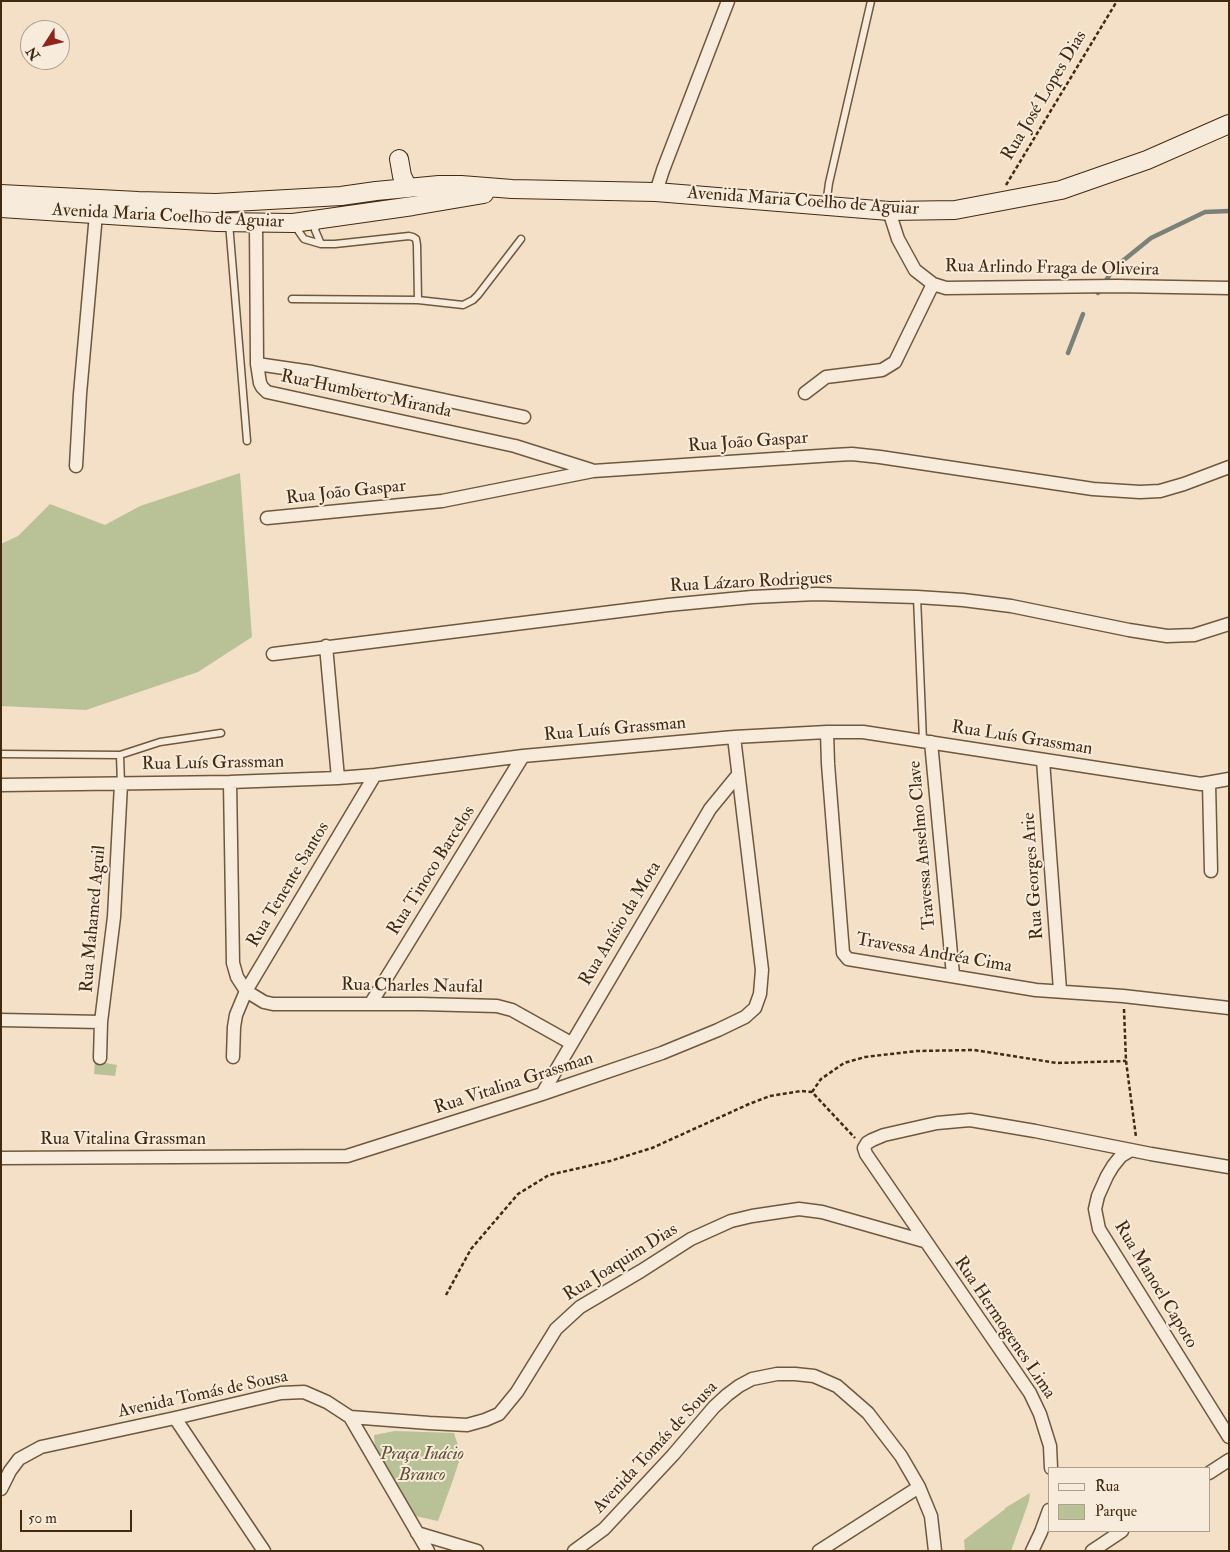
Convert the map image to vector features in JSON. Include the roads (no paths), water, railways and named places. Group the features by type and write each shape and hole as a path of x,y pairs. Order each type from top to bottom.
{"main road":[{"name":"Avenida Maria Coelho de Aguiar","path":"1,194 216,203 341,196 447,185 512,189 656,192 890,211 955,210 1061,190 1146,160 1229,124"},
{"path":"399,159 402,176 408,188"},
{"name":"Avenida Maria Coelho de Aguiar","path":"1,208 229,223 286,223 413,206 512,189"},
{"path":"286,223 376,191"}],"street":[{"path":"656,192 728,1"},
{"name":"Rua Arlindo Fraga de Oliveira","path":"890,211 898,239 915,270 933,284 946,288 1117,286 1229,288"},
{"path":"76,466 80,394 96,214"},
{"name":"Rua Humberto Miranda","path":"256,224 257,364 260,383 267,392 514,446 593,470"},
{"path":"805,393 826,377 882,370 895,362 933,284"},
{"path":"257,364 312,372 524,417"},
{"name":"Rua João Gaspar","path":"267,518 442,501 593,470 756,459 852,454 1093,489 1140,492 1160,491 1229,467"},
{"name":"Rua Lázaro Rodrigues","path":"273,654 668,605 752,597 816,594 917,597 1011,606 1167,636 1194,635 1229,624"},
{"path":"326,646 338,778"},
{"name":"Rua Luís Grassman","path":"1,785 230,782 338,778 524,756 734,737 827,732 863,732 1201,784 1229,779"},
{"name":"Travessa Andréa Cima","path":"827,732 843,953 848,959 1036,990 1060,990 1229,1008"},
{"name":"Rua Vitalina Grassman","path":"1,1158 347,1156 542,1094 672,1049 745,1017 754,1008 760,994 762,970 746,831 737,776 734,737"},
{"name":"Travessa Anselmo Clave","path":"927,741 952,975"},
{"name":"Rua Tinoco Barcelos","path":"371,1003 524,756"},
{"name":"Rua Georges Arie","path":"1043,760 1060,990"},
{"name":"Rua Tenente Santos","path":"233,1057 236,1015 246,991 376,775"},
{"name":"Rua Anísio da Mota","path":"542,1094 710,809 737,776"},
{"path":"230,782 233,964 237,977 246,991"},
{"path":"1209,783 1211,871"},
{"name":"Rua Mahamed Aguil","path":"100,1058 102,1022 114,917 121,784"},
{"name":"Rua Charles Naufal","path":"246,991 264,1002 273,1004 371,1003 502,1007 512,1010 571,1043"},
{"path":"1,1020 102,1022"},
{"name":"Rua Hermogenes Lima","path":"1051,1467 1050,1446 1040,1414 1030,1393 924,1241 866,1154 864,1148 867,1143 884,1135 937,1123 970,1120 1134,1151"},
{"path":"1134,1151 1229,1167"},
{"name":"Rua Manoel Capoto","path":"1134,1151 1121,1156 1106,1176 1095,1209 1099,1229 1229,1437"},
{"name":"Rua Joaquim Dias","path":"350,1417 429,1424 468,1425 499,1414 517,1392 556,1329 580,1307 691,1239 731,1221 799,1209 822,1212 924,1241"},
{"name":"Avenida Tomás de Sousa","path":"574,1551 604,1530 673,1456 714,1407 727,1395 752,1379 777,1374 814,1376 837,1386 868,1413 902,1456 920,1487 930,1516 935,1551"},
{"name":"Avenida Tomás de Sousa","path":"1,1489 10,1471 20,1459 41,1447 281,1393 304,1392 327,1402 350,1417 428,1551"},
{"path":"175,1418 264,1551"},
{"path":"1210,1472 1229,1460"},
{"path":"819,1551 920,1487"},
{"path":"1032,1551 1048,1513"},
{"path":"1092,1551 1120,1532"},
{"path":"417,1533 477,1551"}],"lane":[{"path":"826,206 829,182 871,1"},
{"path":"318,220 315,230 321,244"},
{"path":"229,223 247,440"},
{"path":"286,223 304,239 321,244 413,237 416,239 417,245 418,300"},
{"path":"292,299 418,300 463,304 473,300 484,289 521,239"},
{"path":"917,597 927,741"},
{"path":"1,754 120,755 160,742 221,733"},
{"path":"120,755 121,784"}],"waterway":[{"path":"1098,293 1114,268 1151,238 1205,212 1229,211"},
{"path":"1068,353 1083,314"}],"park label":[{"name":"Praça Inácio Branco","path":"422,1465"}]}
